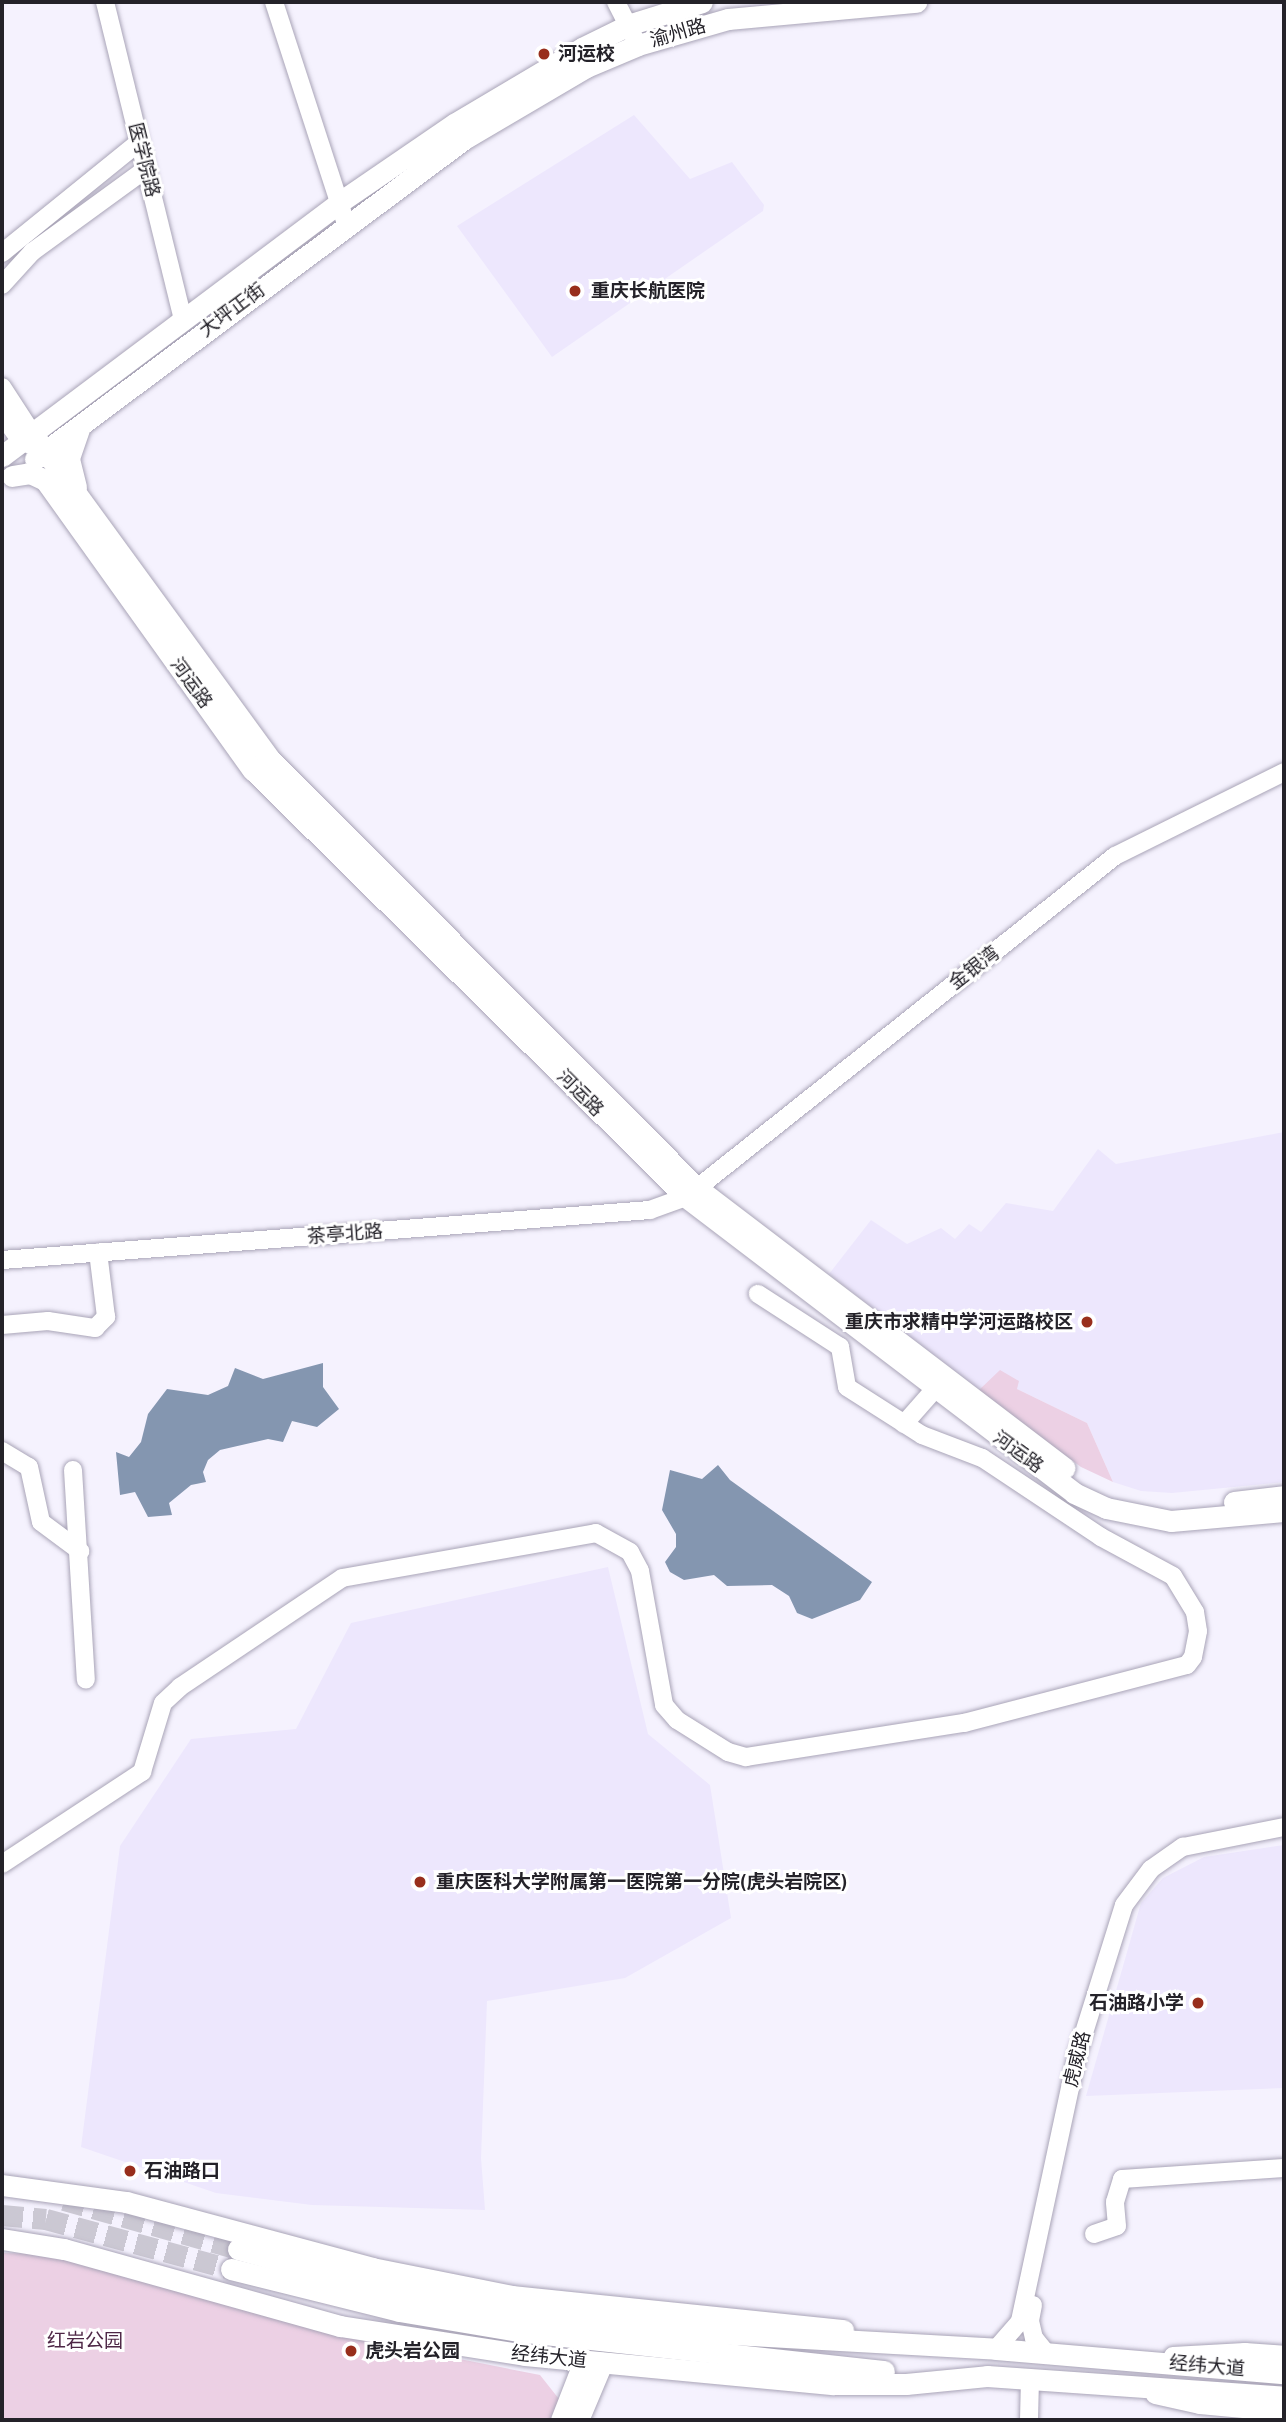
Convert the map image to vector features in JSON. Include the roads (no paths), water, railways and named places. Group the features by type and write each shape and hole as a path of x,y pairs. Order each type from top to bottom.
{"main road":[{"name":"渝州路","path":"459,132 546,65 631,24 702,2"},
{"name":"渝州路","path":"459,132 638,45 728,19 771,12 916,2"},
{"name":"大坪正街","path":"14,445 340,202 459,132"},
{"name":"大坪正街","path":"7,480 346,224 459,132"},
{"path":"79,426 69,458 80,499"},
{"name":"河运路","path":"14,445 46,452 268,757 691,1192 1080,1480 1108,1495 1170,1507 1284,1496"},
{"name":"河运路","path":"7,480 30,473 45,480 253,770 691,1192 934,1390 1074,1493 1106,1508 1171,1521 1284,1511"},
{"path":"2,2185 126,2202 372,2268 501,2294 794,2322 932,2345"},
{"name":"经纬大道","path":"2,2239 64,2249 340,2326 421,2342 593,2362 834,2384 906,2384 988,2376 1284,2397"},
{"path":"932,2345 781,2339 527,2316 234,2259 399,2311 524,2332 857,2369 988,2376"},
{"name":"经纬大道","path":"932,2345 1284,2373"},
{"path":"561,2420 593,2362"},
{"path":"578,2420 593,2362"}],"street":[{"name":"医学院路","path":"105,2 183,318"},
{"path":"274,2 346,224"},
{"path":"616,2 631,24 638,45"},
{"path":"2,253 139,142"},
{"path":"2,285 32,252 146,169"},
{"path":"2,387 14,445"},
{"path":"2,415 14,445"},
{"path":"2,426 14,445"},
{"name":"金银湾","path":"691,1192 1115,856 1284,772"},
{"name":"茶亭北路","path":"2,1260 650,1210 691,1192"},
{"path":"2,1325 48,1321 95,1328 106,1317 98,1252"},
{"path":"2,1864 142,1772 163,1703 180,1687 342,1578 596,1533 630,1552 640,1571 664,1705 698,1733 728,1752 746,1757 964,1723 1187,1665 1193,1657 1198,1631 1195,1612 1174,1576 1101,1537 982,1458 904,1424 847,1387 840,1347 758,1294"},
{"path":"904,1424 934,1390"},
{"path":"2,1451 29,1467 41,1522 80,1552"},
{"path":"73,1471 86,1680"},
{"name":"虎威路","path":"996,2349 1020,2321 1076,2055 1124,1905 1151,1869 1183,1847 1284,1828"},
{"name":"虎威路","path":"1046,2353 1034,2338 1030,2321 1090,2047 1134,1906 1156,1877 1186,1857 1284,1839"},
{"path":"1094,2234 1117,2226 1115,2202 1122,2179 1284,2168"},
{"path":"1129,2359 1245,2352 1284,2355"},
{"path":"1029,2420 1030,2380"},
{"path":"1108,2385 1200,2405 1284,2413"}],"water":[{"path":"323,1363 323,1387 339,1409 317,1427 292,1421 283,1442 268,1439 220,1450 208,1460 203,1472 206,1482 191,1485 169,1503 172,1515 148,1517 135,1492 120,1495 116,1452 129,1457 141,1442 148,1414 167,1389 208,1395 228,1386 235,1368 263,1379"},
{"path":"718,1465 730,1480 872,1582 860,1600 812,1619 797,1613 789,1596 772,1585 727,1586 714,1575 684,1580 670,1572 665,1562 676,1547 676,1534 662,1510 670,1470 702,1479"}],"tunnel":[{"path":"64,2200 238,2249"},
{"path":"2,2215 46,2219 231,2269"}],"place":[{"name":"河运校","path":"544,54"},
{"name":"重庆长航医院","path":"575,291"},
{"name":"重庆市求精中学河运路校区","path":"1087,1322"},
{"name":"重庆医科大学附属第一医院第一分院(虎头岩院区)","path":"420,1882"},
{"name":"石油路小学","path":"1198,2003"},
{"name":"石油路口","path":"130,2171"},
{"name":"虎头岩公园","path":"351,2351"}],"park label":[{"name":"红岩公园","path":"85,2341"}]}
